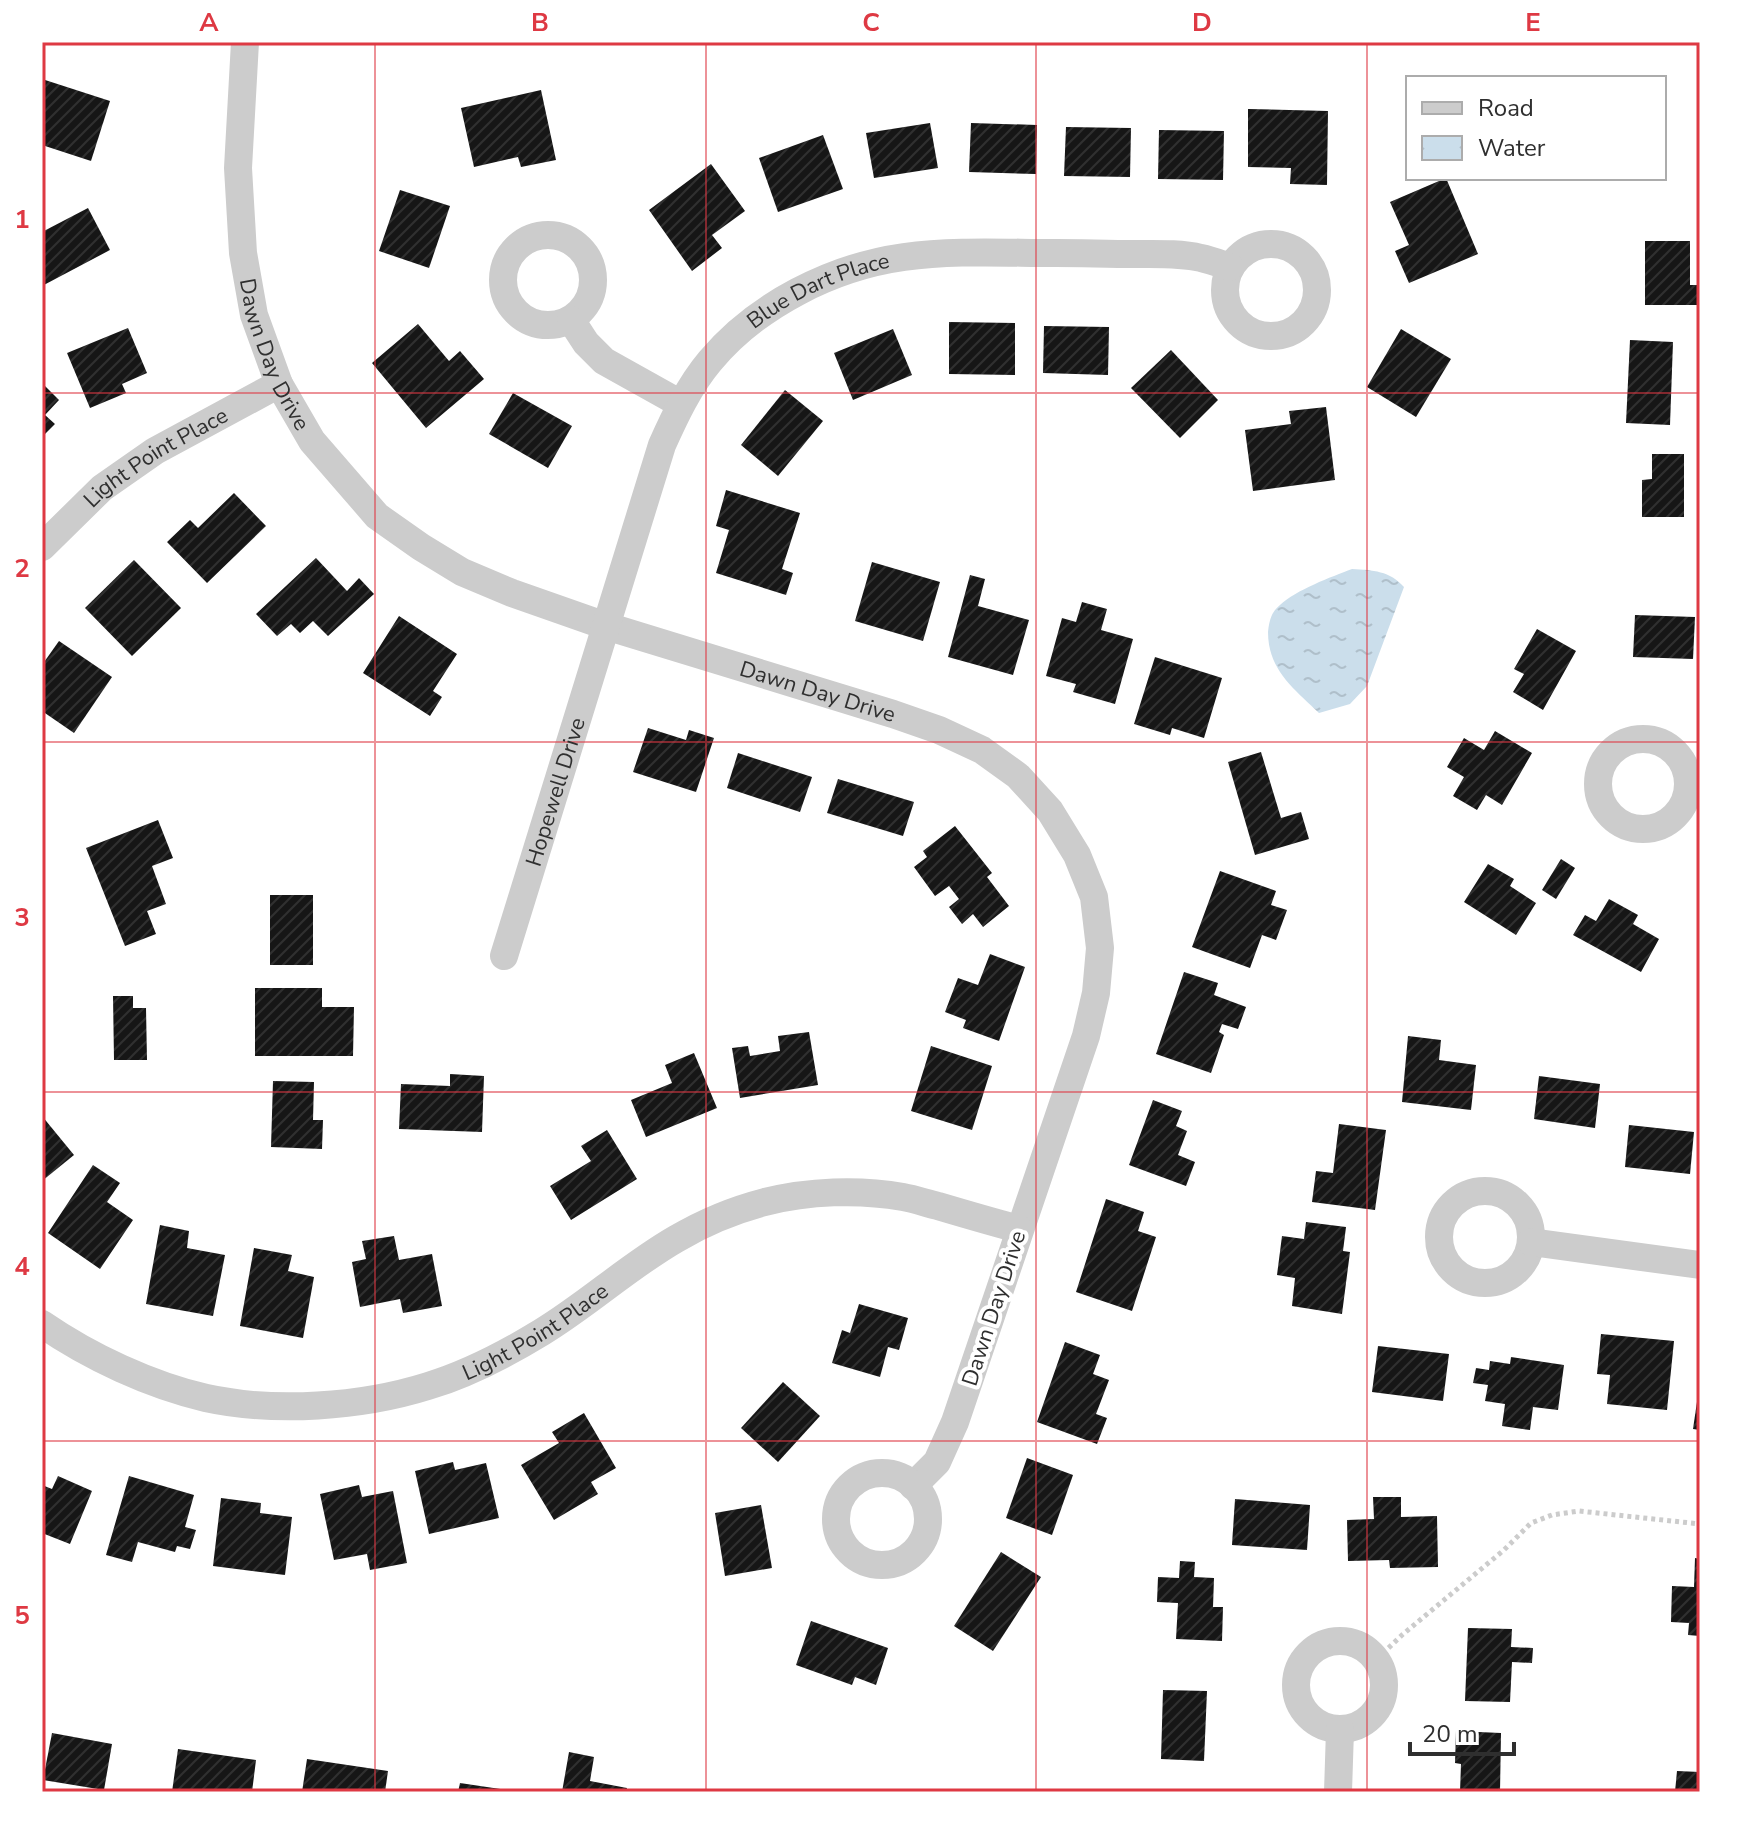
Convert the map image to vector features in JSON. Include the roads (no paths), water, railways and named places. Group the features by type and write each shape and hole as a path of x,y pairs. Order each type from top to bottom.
{"street":[{"name":"Dawn Day Drive","path":"245,42 238,168 243,253 254,315 279,384 312,441 377,516 462,572 512,593 606,626 939,730 982,750 1018,776 1050,811 1077,855 1094,897 1100,948 1096,993 1086,1036 955,1422 937,1462 913,1486"},
{"name":"Blue Dart Place","path":"606,626 662,445 681,404 708,363 732,337 759,315 799,292 862,265 904,257 970,253 1164,254 1201,258 1230,267"},
{"path":"571,320 586,343 604,361 681,404"},
{"name":"Light Point Place","path":"42,547 102,488 155,451 279,384"},
{"name":"Hopewell Drive","path":"504,956 606,626"},
{"name":"Light Point Place","path":"42,1324 100,1360 206,1398 266,1406 319,1405 373,1399 427,1387 483,1365 543,1331 675,1239 727,1214 765,1202 807,1194 855,1193 903,1197 1019,1229"},
{"path":"1531,1242 1700,1265"},
{"path":"1343,1640 1362,1645 1377,1659 1385,1677 1384,1696 1374,1714 1359,1726 1340,1730 1320,1725 1304,1712 1296,1693 1297,1673 1306,1655 1323,1643 1343,1640"},
{"path":"1338,1792 1340,1730"}],"water":[{"path":"1352,569 1387,575 1404,587 1367,686 1350,704 1319,713 1284,678 1272,657 1268,632 1270,621 1277,608 1287,599"}]}
